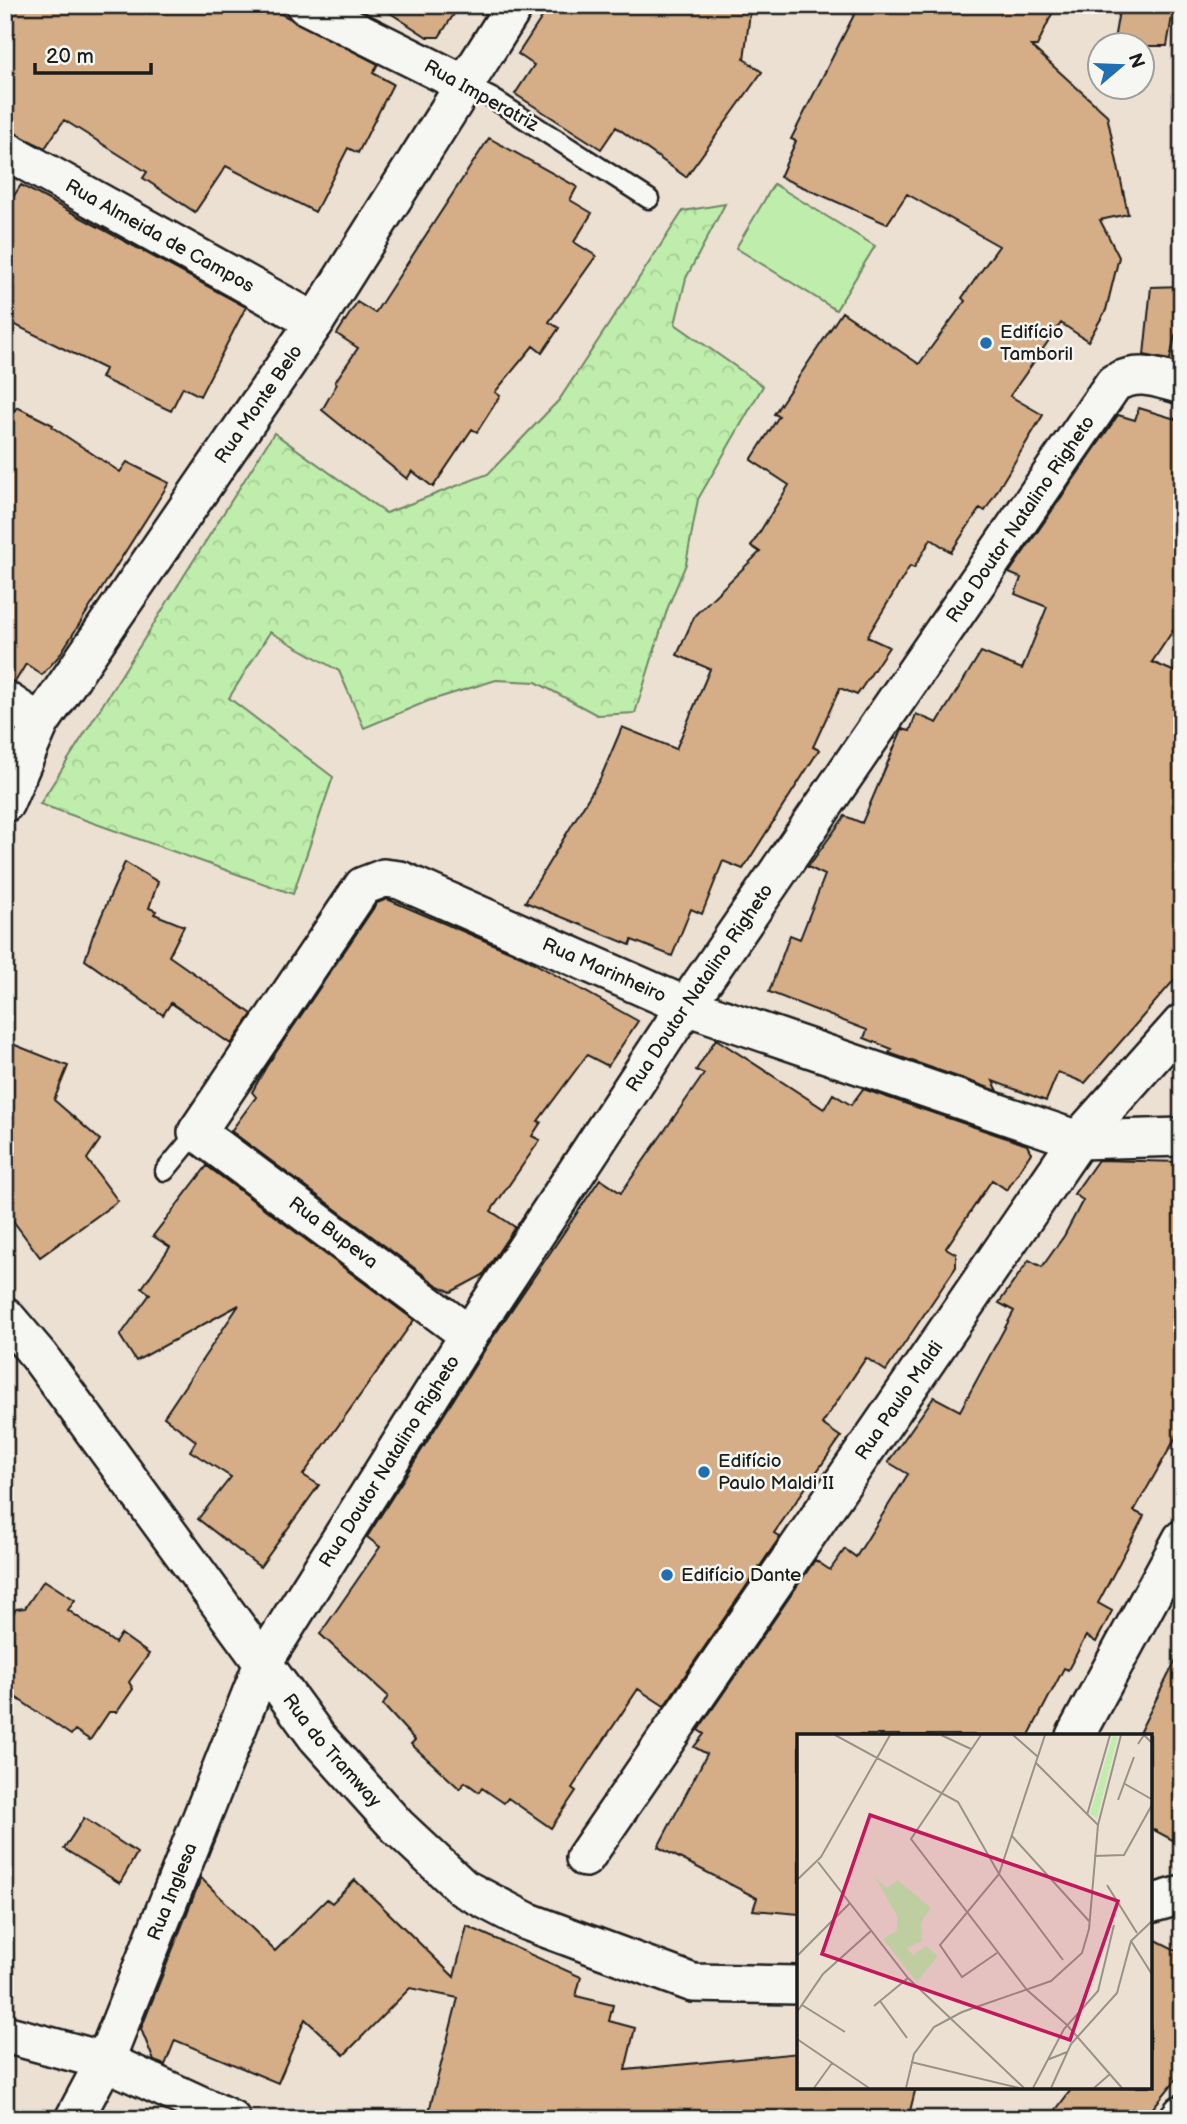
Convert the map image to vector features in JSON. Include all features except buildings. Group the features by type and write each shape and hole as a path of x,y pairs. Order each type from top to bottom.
{"street":[{"name":"Rua Imperatriz","path":"305,5 464,84"},
{"name":"Rua Monte Belo","path":"5,803 40,723 315,322 515,5"},
{"name":"Rua Almeida de Campos","path":"5,150 315,322"},
{"name":"Rua Doutor Natalino Righeto","path":"264,1661 469,1335 686,1006 1114,383 1131,375 1140,375 1182,385"},
{"path":"5,701 40,723"},
{"name":"Rua Marinheiro","path":"197,1132 363,886 384,878 400,880 686,1006 1078,1140 1182,1137"},
{"name":"Rua Paulo Maldi","path":"585,1858 1078,1140 1182,1023"},
{"name":"Rua Bupeva","path":"197,1132 469,1335"},
{"name":"Rua do Tramway","path":"5,1316 39,1356 317,1737 397,1826 463,1888 526,1921 693,1983 797,1986"},
{"path":"1076,1734 1182,1539"},
{"name":"Rua Inglesa","path":"74,2119 104,2061 264,1661"},
{"path":"1152,1903 1182,1895"},
{"path":"5,2034 104,2061 231,2119"},
{"path":"1178,2119 1182,2114"}],"lane":[{"name":"Rua Imperatriz","path":"464,84 492,98 649,199"},
{"name":"Rua Marinheiro","path":"165,1171 197,1132"}],"green space":[{"path":"774,184 875,246 836,310 736,248"},
{"path":"725,204 686,278 675,324 763,386 698,499 686,564 668,607 635,713 597,715 536,682 496,680 428,701 364,728 339,671 270,632 229,698 333,777 293,894 40,804 274,433 386,513 488,474 559,400 683,211"}],"place":[{"name":"Edifício Tamboril","path":"986,343"},
{"name":"Edifício Paulo Maldi II","path":"704,1472"},
{"name":"Edifício Dante","path":"667,1575"}]}
